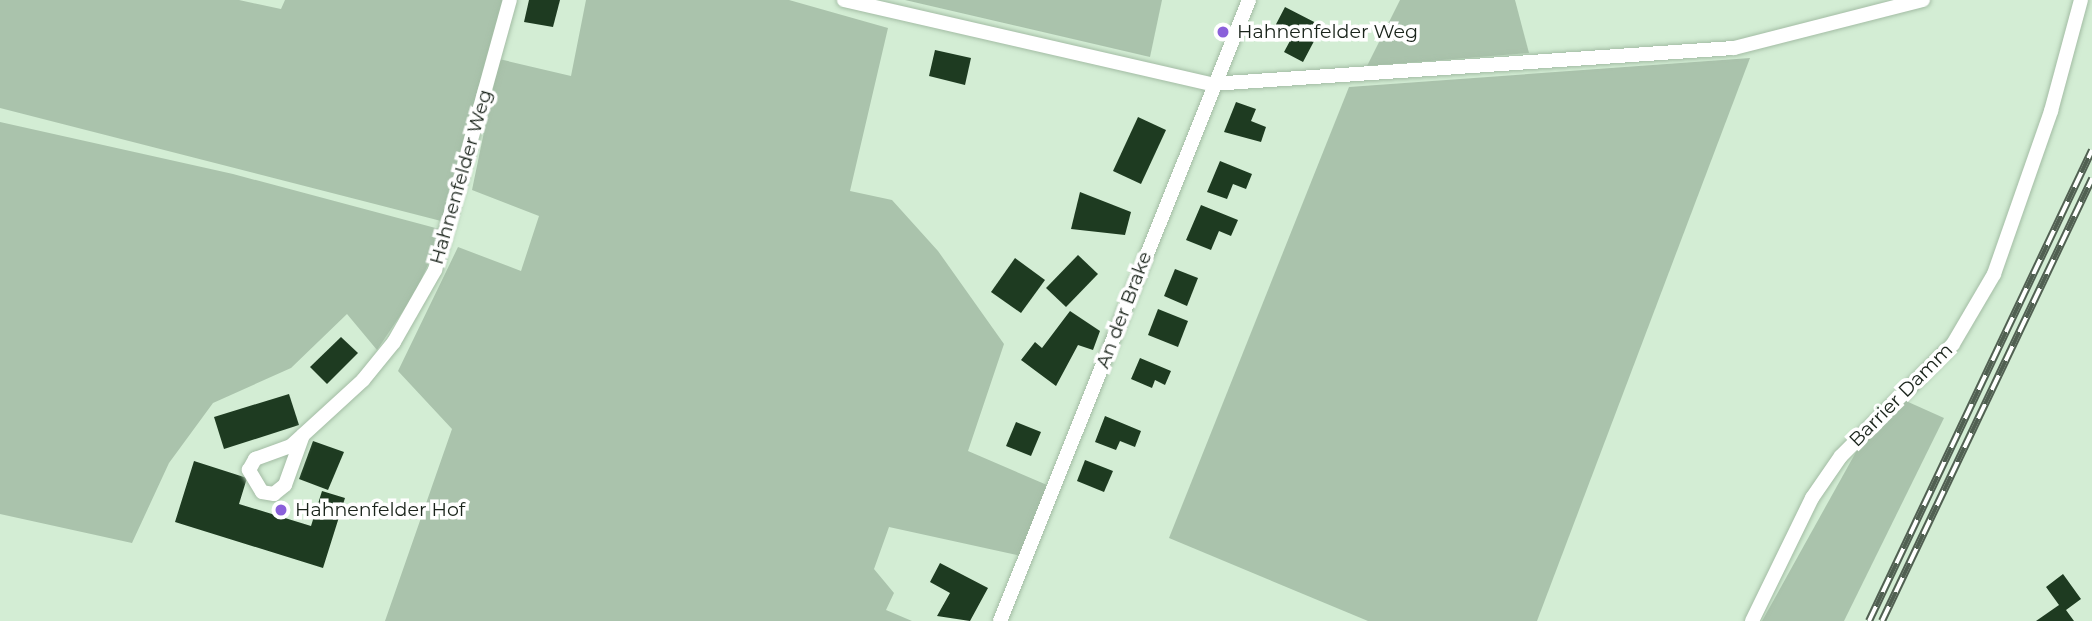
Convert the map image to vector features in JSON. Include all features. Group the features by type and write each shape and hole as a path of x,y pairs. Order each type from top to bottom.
{"street":[{"name":"Hahnenfelder Weg","path":"303,435 394,342 435,270 510,0"},
{"path":"844,0 1212,84 1734,48 1923,0"},
{"name":"An der Brake","path":"1000,621 1212,84 1249,0"},
{"name":"Barrier Damm","path":"1752,621 1819,488 1869,422 1953,344 1994,274 2051,111 2081,0"}],"green space":[{"path":"0,0 239,0 281,9 285,0 505,0 445,222 0,108"},
{"path":"586,0 789,0 888,28 850,191 892,200 938,251 1004,344 968,451 1047,485 1021,556 889,527 874,569 894,593 886,610 912,621 385,621 452,429 398,371 458,247 521,271 539,216 472,190 499,59 571,76"},
{"path":"905,0 1162,0 1150,57"},
{"path":"1400,0 1515,0 1529,53 1367,66"},
{"path":"1750,58 1537,621 1368,621 1169,538 1349,87"},
{"path":"0,122 233,174 443,230 416,292 377,350 347,314 291,368 213,403 169,463 132,543 0,514"},
{"path":"1906,401 1944,418 1844,621 1762,621 1856,452"}],"building":[{"path":"529,0 560,0 553,27 524,22"},
{"path":"1285,7 1322,26 1303,62 1284,52 1291,39 1273,30"},
{"path":"935,50 971,58 965,85 929,76"},
{"path":"1236,102 1256,109 1251,121 1266,127 1261,142 1224,132"},
{"path":"1138,117 1166,130 1141,184 1113,171"},
{"path":"1220,161 1252,174 1246,189 1233,184 1227,199 1207,192"},
{"path":"1080,192 1131,212 1125,235 1071,229"},
{"path":"1201,205 1238,220 1231,236 1219,231 1211,250 1186,240"},
{"path":"1078,255 1098,274 1066,307 1046,288"},
{"path":"1015,258 1045,280 1021,313 991,292"},
{"path":"1175,269 1198,278 1187,306 1164,296"},
{"path":"1158,309 1188,321 1178,347 1148,335"},
{"path":"1070,311 1100,331 1093,350 1078,345 1056,386 1021,360 1035,342 1042,348"},
{"path":"341,337 358,353 327,384 310,367"},
{"path":"1140,358 1171,371 1165,385 1155,380 1152,388 1131,379"},
{"path":"289,394 299,425 224,449 214,417"},
{"path":"1105,416 1141,431 1135,447 1120,441 1116,450 1095,442"},
{"path":"1016,422 1041,432 1031,456 1006,446"},
{"path":"313,441 344,452 328,490 299,479"},
{"path":"1085,460 1113,471 1104,492 1077,481"},
{"path":"194,461 247,478 239,504 311,526 322,491 345,498 323,568 175,522"},
{"path":"940,563 988,588 970,621 937,616 950,593 930,582"},
{"path":"2063,574 2081,599 2066,610 2074,621 2036,621 2059,605 2046,587"}],"railway":[{"path":"1869,621 2092,150"},
{"path":"1882,621 2092,178"}],"place":[{"name":"Hahnenfelder Weg","path":"1223,32"},
{"name":"Hahnenfelder Hof","path":"281,510"}]}
